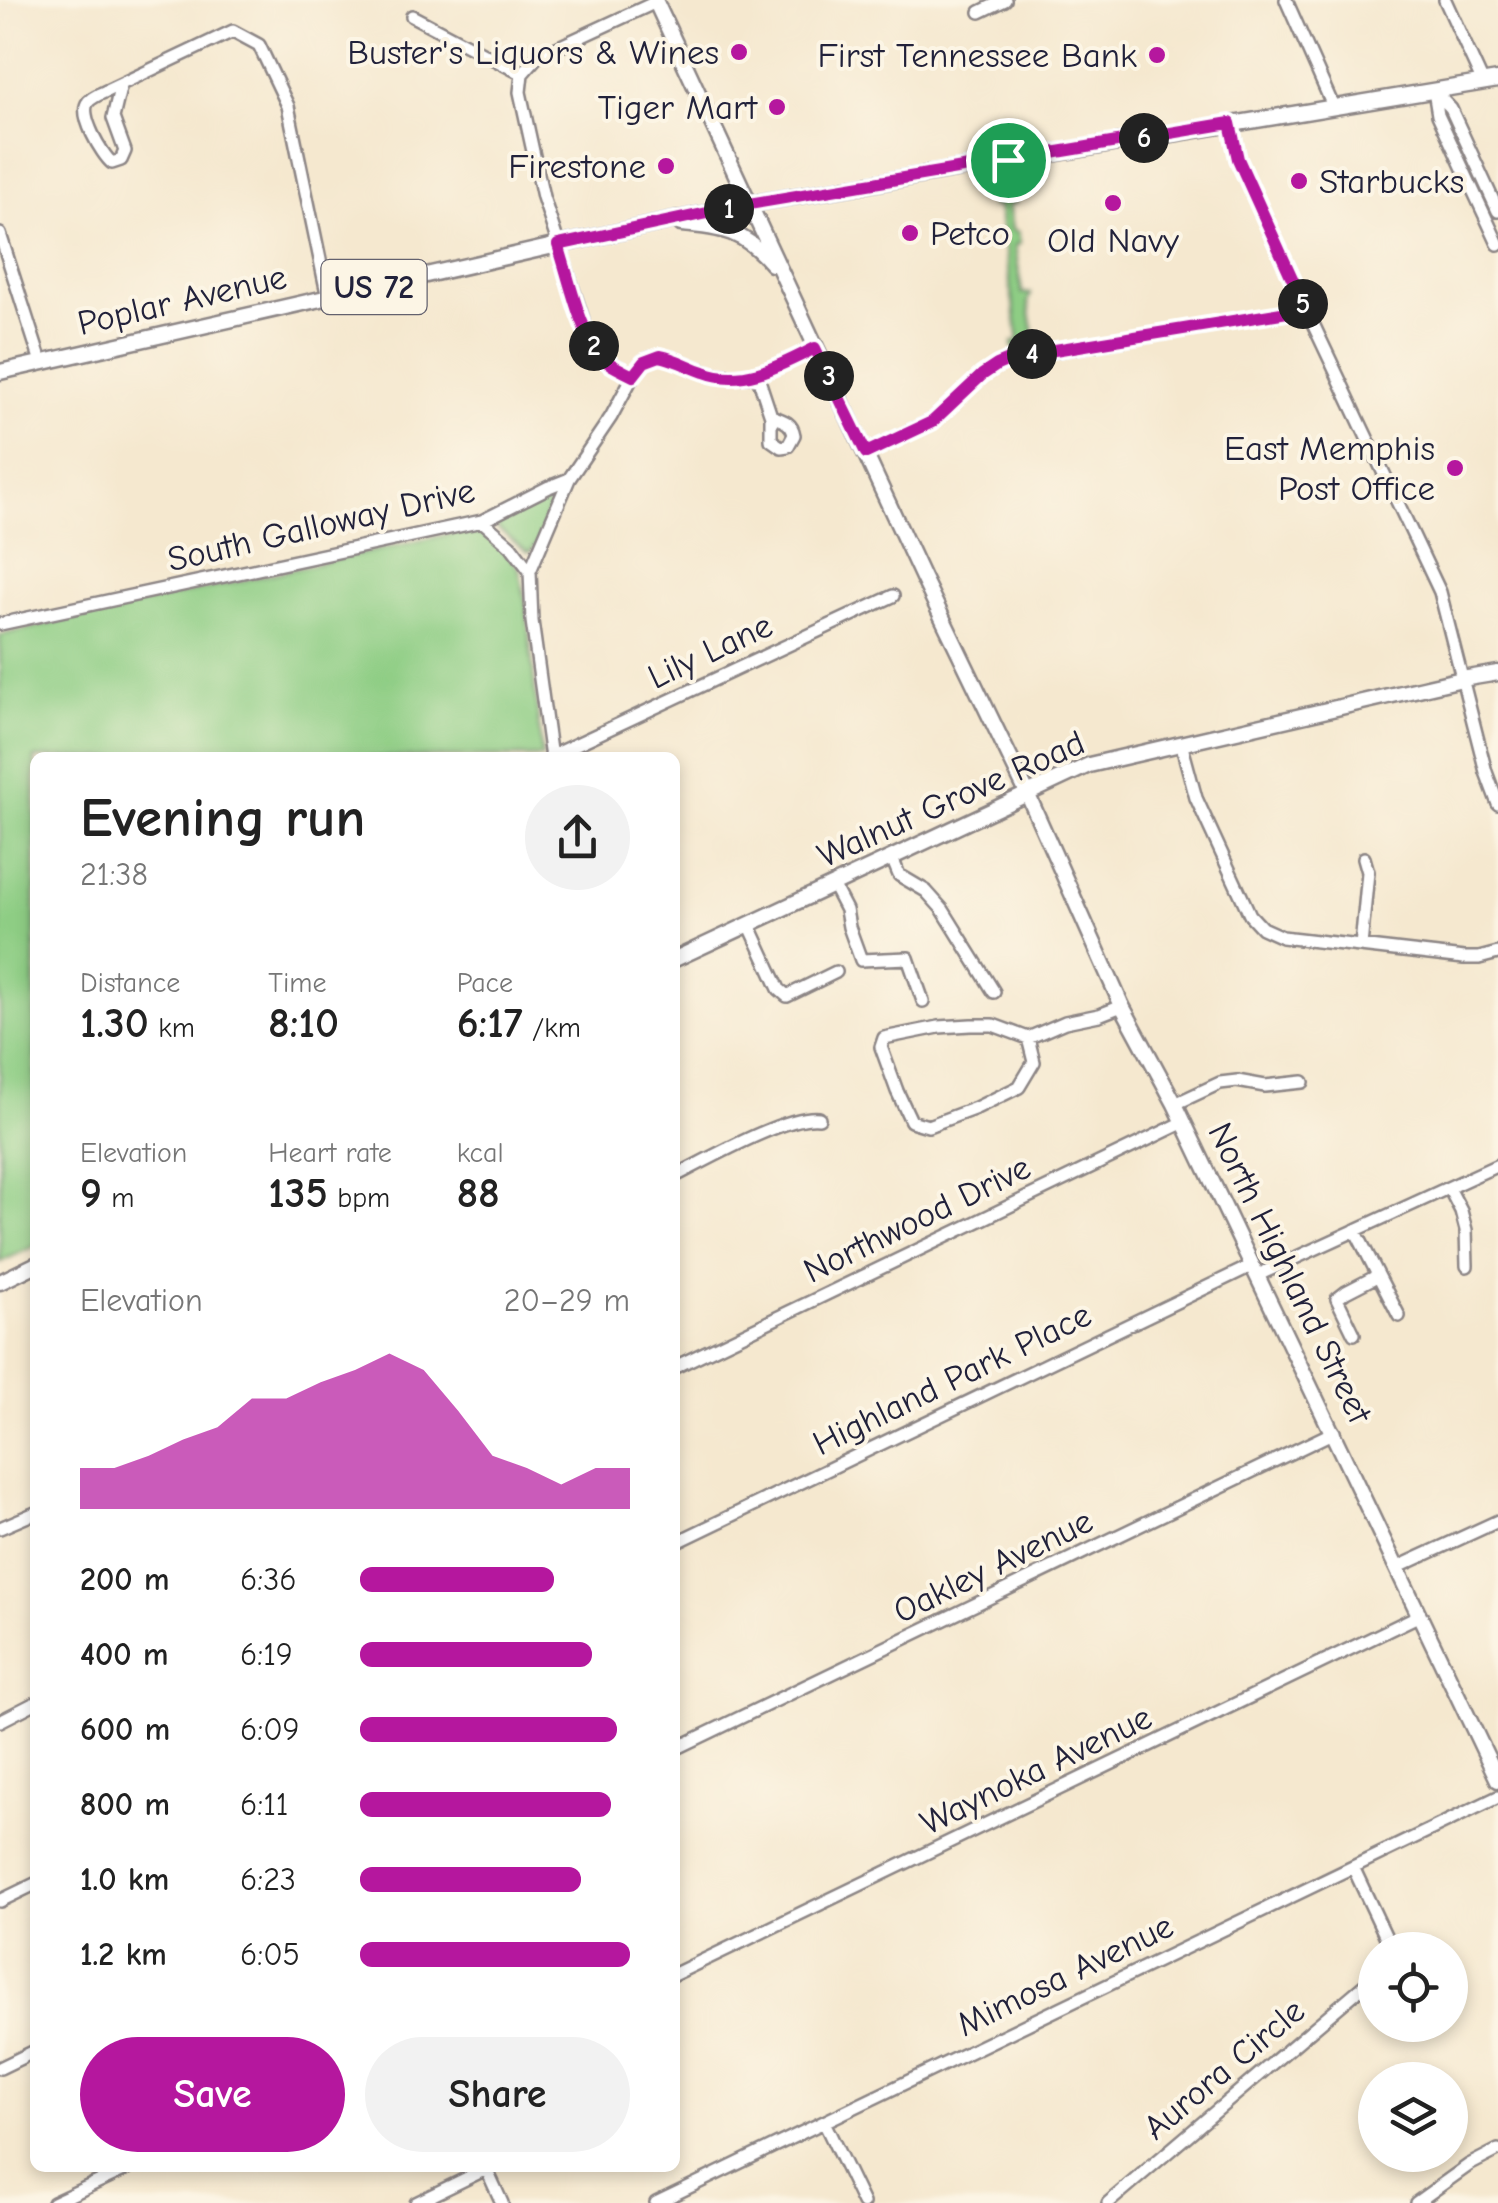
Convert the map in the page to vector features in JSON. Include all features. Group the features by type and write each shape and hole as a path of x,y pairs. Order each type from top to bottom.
{"main road":[{"name":"North Highland Street","path":"655,1 1122,1006 1176,1104 1498,1780"},
{"name":"Poplar Avenue","path":"0,372 749,204 1490,81"},
{"path":"665,222 736,233 758,248 784,280"},
{"name":"Walnut Grove Road","path":"680,957 1089,765 1498,673"},
{"path":"0,1282 30,1267"}],"street":[{"path":"980,12 1005,0"},
{"path":"1286,0 1333,106"},
{"path":"1445,0 1490,81"},
{"path":"633,376 602,358 590,340 543,197 520,92 522,74 537,57 655,1"},
{"path":"412,16 522,74"},
{"path":"121,84 113,118 126,151 121,160 112,162 104,156 87,121 85,108 94,97 121,84 233,31 259,45 288,106 328,298"},
{"path":"1434,92 1451,109 1498,211"},
{"path":"1434,92 1438,115 1498,244"},
{"path":"1230,123 1238,159 1440,592 1486,772 1498,804"},
{"path":"0,234 41,362"},
{"path":"866,453 932,422 982,375 1018,356 1306,309"},
{"path":"550,752 532,621 530,571 569,479 633,376 644,362 660,356 714,375 747,376 815,348"},
{"path":"757,374 771,416"},
{"name":"South Galloway Drive","path":"0,624 482,521 569,479"},
{"path":"482,521 512,546 530,571"},
{"name":"Lily Lane","path":"562,752 893,596"},
{"path":"1180,743 1196,798 1250,915 1262,928 1282,937 1464,958 1498,952"},
{"path":"892,858 899,875 926,891 943,910 994,992"},
{"path":"1361,946 1368,872 1364,858"},
{"path":"832,885 846,910 861,960 908,958 923,1001"},
{"path":"749,924 780,990 787,996 836,972"},
{"path":"1028,1038 1034,1062 1018,1087 928,1126 911,1120 881,1047 884,1038 971,1025 993,1025 1028,1038 1065,1022 1122,1006"},
{"path":"1176,1104 1220,1083 1237,1081 1265,1086 1303,1082"},
{"path":"680,1174 789,1121 819,1118"},
{"name":"Northwood Drive","path":"680,1364 1184,1122"},
{"name":"Highland Park Place","path":"680,1540 1256,1270 1498,1165"},
{"path":"1449,1188 1466,1230 1467,1266"},
{"path":"1355,1230 1399,1316"},
{"path":"1354,1334 1338,1300 1377,1276"},
{"name":"Oakley Avenue","path":"680,1746 1334,1432"},
{"path":"0,1528 30,1515"},
{"path":"1396,1568 1498,1522"},
{"name":"Waynoka Avenue","path":"680,1972 1420,1615"},
{"path":"0,1720 30,1706"},
{"name":"Mimosa Avenue","path":"656,2203 1498,1797"},
{"path":"1353,1867 1384,1932"},
{"path":"0,1900 30,1886"},
{"name":"Aurora Circle","path":"1108,2203 1358,1990"},
{"path":"0,2068 30,2053"},
{"path":"824,2122 863,2203"},
{"path":"1416,2203 1469,2165 1498,2150"},
{"path":"53,2203 119,2172"},
{"path":"416,2203 478,2172"},
{"path":"488,2172 502,2203"},
{"path":"684,2190 690,2203"}],"green space":[{"path":"1015,200 1016,203 1008,204 1012,230 1018,232 1020,243 1015,246 1022,293 1031,294 1028,301 1035,341 1017,349 1013,347 1013,342 1019,341 998,206 991,206"},
{"path":"545,497 550,506 537,544 530,552 498,529 496,521"},
{"path":"462,531 489,536 519,568 541,752 30,752 30,1248 0,1262 0,635"}],"place":[{"name":"Buster's Liquors & Wines","path":"739,52"},
{"name":"First Tennessee Bank","path":"1157,55"},
{"name":"Tiger Mart","path":"777,107"},
{"name":"Firestone","path":"666,166"},
{"name":"Starbucks","path":"1299,181"},
{"name":"Old Navy","path":"1113,203"},
{"name":"Petco","path":"910,233"},
{"name":"East Memphis Post Office","path":"1455,468"}],"route":[{"path":"1230,123 1238,159 1306,309 1018,356 982,375 932,422 866,453 815,348 747,376 705,373 660,356 644,362 633,376 609,364 587,332 558,245 749,204 1008,160 1230,123"}]}
